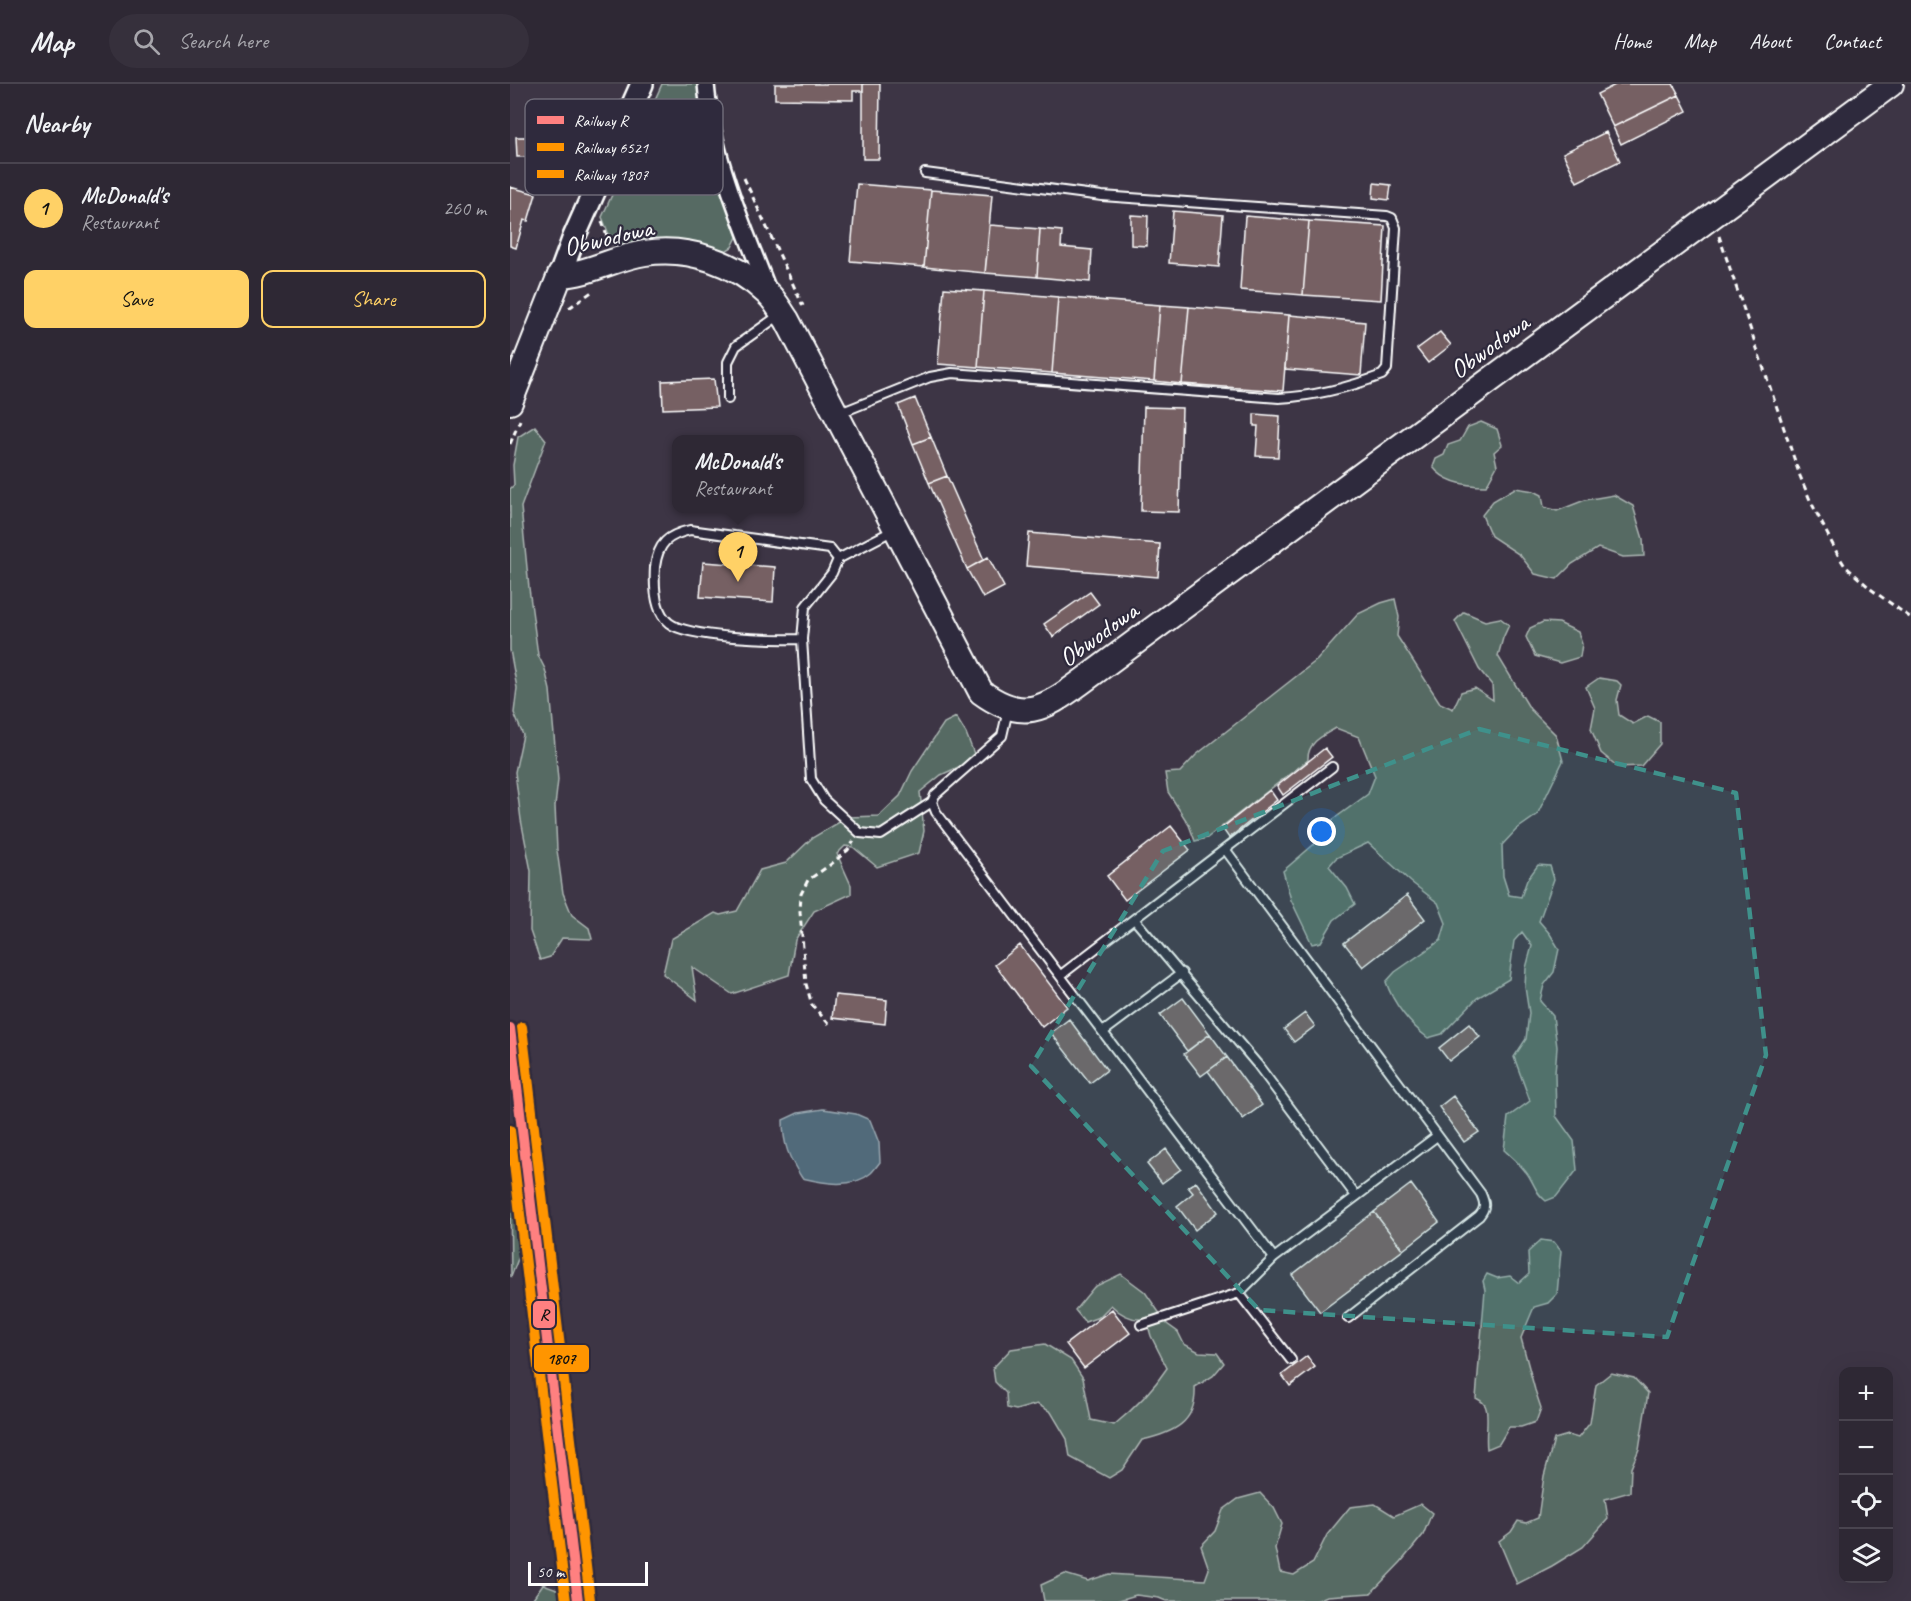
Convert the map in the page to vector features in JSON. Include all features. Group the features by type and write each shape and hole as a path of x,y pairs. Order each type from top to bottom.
{"main road":[{"name":"Obwodowa","path":"510,402 560,275 579,273 646,252 676,252 706,257 732,267 749,277 776,305 981,692 1009,708 1024,710 1038,708 1060,698 1891,84"}],"street":[{"path":"635,99 642,84"},
{"path":"706,84 707,99"},
{"path":"723,169 776,305"},
{"path":"560,275 593,195"}],"lane":[{"path":"836,415 930,377 952,373 1278,398 1299,397 1340,389 1382,375 1387,369 1396,228 1392,218 1102,196 925,173"},
{"path":"728,399 728,362 736,346 776,305"},
{"path":"802,639 763,640 681,630 668,622 659,608 654,582 656,557 663,542 675,534 690,530 830,549 838,559"},
{"path":"895,530 838,559 832,573 805,607 802,639 811,779 824,800 860,833 881,836 932,802 935,795 954,777 1002,736 1009,708"},
{"path":"1061,975 1332,767"},
{"path":"932,802 943,822 1274,1258"},
{"path":"1225,849 1481,1194 1485,1203 1484,1210 1479,1216 1348,1318"},
{"path":"1134,919 1257,1064 1356,1196"},
{"path":"1103,1032 1182,973"},
{"path":"1141,1326 1239,1293 1274,1258 1437,1136"},
{"path":"1239,1293 1291,1360"}],"path":[{"path":"741,171 807,313"},
{"path":"1712,217 1810,500 1845,566 1872,590 1911,618"},
{"path":"829,1024 812,1005 806,984 800,912 801,894 808,880 848,850 860,833"}],"highlighted area":[{"path":"1479,729 1736,793 1766,1055 1667,1337 1259,1310 1031,1066 1163,851"}],"green space":[{"path":"662,84 697,84 699,99 655,99"},
{"path":"612,195 723,195 737,237 732,247 724,252 698,244 673,241 647,242 620,247 619,243 613,245 602,217"},
{"path":"1481,422 1497,429 1502,445 1494,452 1497,466 1486,486 1457,482 1444,477 1433,467 1436,459 1444,455 1448,445 1460,441 1468,427"},
{"path":"535,426 546,440 521,507 538,655 545,669 550,690 558,780 555,806 557,850 563,893 572,915 589,928 592,939 562,938 550,957 540,960 530,931 531,871 515,772 523,735 514,713 517,688 510,650 510,489 514,485 513,465 518,437"},
{"path":"1515,488 1534,491 1542,495 1544,507 1557,511 1585,500 1614,495 1633,506 1643,539 1644,556 1623,557 1598,548 1572,564 1557,579 1535,574 1520,555 1491,536 1482,515 1493,501"},
{"path":"1395,599 1399,617 1397,636 1440,703 1453,709 1461,692 1475,688 1493,700 1492,685 1479,669 1455,621 1464,612 1485,621 1500,618 1509,625 1498,656 1530,709 1556,735 1563,761 1537,815 1517,829 1502,845 1503,876 1509,895 1521,897 1527,880 1538,865 1550,866 1554,879 1539,921 1559,949 1554,972 1544,985 1540,1001 1553,1016 1557,1047 1556,1116 1574,1141 1577,1170 1556,1197 1546,1201 1538,1193 1525,1170 1504,1150 1508,1117 1530,1101 1514,1057 1526,1039 1529,1013 1525,987 1526,968 1532,946 1522,932 1514,941 1509,979 1477,998 1442,1034 1428,1038 1403,1013 1386,982 1395,972 1441,940 1446,923 1438,903 1368,843 1336,858 1329,866 1347,888 1355,904 1334,920 1321,942 1312,944 1291,900 1283,871 1327,833 1331,821 1368,794 1375,776 1359,737 1336,728 1321,737 1310,749 1308,760 1207,838 1195,841 1189,825 1168,792 1165,773 1180,772 1196,755 1317,660 1358,614"},
{"path":"1543,622 1559,623 1578,632 1582,644 1580,657 1560,663 1535,656 1526,637 1530,628"},
{"path":"1599,678 1617,681 1621,685 1617,700 1619,715 1633,724 1648,716 1660,722 1660,744 1641,766 1618,767 1601,753 1591,729 1595,708 1586,687"},
{"path":"956,717 966,733 976,759 941,775 920,792 924,831 919,853 877,867 853,847 845,846 837,854 851,885 851,894 814,911 795,940 789,975 732,994 692,967 697,1000 663,974 671,939 715,913 720,915 737,911 760,870 786,863 812,838 848,817 879,816 900,796 912,771 944,723"},
{"path":"510,1193 520,1201 521,1251 511,1277"},
{"path":"1541,1240 1554,1242 1561,1251 1557,1294 1548,1303 1534,1307 1521,1338 1541,1408 1536,1422 1521,1427 1509,1427 1499,1444 1487,1449 1486,1408 1476,1398 1485,1290 1483,1281 1487,1274 1497,1278 1510,1276 1519,1283 1529,1274 1528,1252"},
{"path":"1121,1274 1145,1292 1167,1324 1178,1332 1184,1344 1199,1352 1217,1353 1224,1363 1213,1376 1195,1387 1192,1409 1181,1424 1164,1434 1142,1440 1122,1470 1109,1478 1070,1457 1067,1439 1051,1412 1037,1404 1016,1410 1007,1408 1006,1393 995,1382 993,1368 1011,1349 1045,1344 1071,1360 1083,1378 1091,1420 1114,1425 1143,1399 1167,1368 1151,1336 1146,1319 1127,1316 1111,1305 1099,1317 1085,1322 1075,1310 1094,1287"},
{"path":"1611,1373 1634,1378 1648,1393 1639,1449 1631,1468 1630,1492 1605,1499 1608,1519 1583,1547 1517,1584 1499,1541 1511,1532 1518,1521 1526,1523 1538,1518 1544,1476 1554,1439 1568,1435 1578,1438 1590,1423 1596,1385"},
{"path":"1260,1493 1274,1508 1282,1524 1275,1548 1280,1572 1294,1575 1313,1563 1327,1535 1350,1507 1375,1504 1394,1516 1421,1504 1432,1513 1423,1535 1371,1593 1327,1596 1316,1601 1166,1601 1136,1595 1116,1601 1044,1601 1041,1585 1065,1574 1088,1581 1109,1574 1205,1580 1209,1569 1201,1546 1215,1531 1223,1510 1238,1499"},
{"path":"543,1584 560,1590 566,1601 531,1601"}],"water":[{"path":"823,1109 856,1114 870,1120 879,1143 880,1162 864,1178 847,1183 828,1183 802,1178 797,1171 786,1144 783,1120 798,1113"}],"building":[{"path":"775,84 863,84 863,91 853,91 853,100 775,99"},
{"path":"863,84 880,84 879,159 863,159"},
{"path":"1617,84 1673,84 1679,95 1613,127 1597,94"},
{"path":"1679,95 1687,111 1621,144 1613,127"},
{"path":"1606,132 1620,161 1577,182 1563,153"},
{"path":"516,137 525,137 525,157 517,157"},
{"path":"1374,183 1391,185 1389,200 1373,198"},
{"path":"857,184 931,190 924,267 850,261"},
{"path":"510,187 525,191 525,195 536,195 528,221 524,220 516,248 510,246"},
{"path":"931,190 992,195 985,273 924,267"},
{"path":"1173,211 1223,215 1219,267 1169,263"},
{"path":"1131,215 1148,216 1147,246 1131,245"},
{"path":"1245,216 1309,221 1303,295 1240,290"},
{"path":"1309,221 1385,226 1381,300 1303,295"},
{"path":"990,225 1040,229 1037,277 985,273"},
{"path":"1040,229 1062,231 1061,247 1092,250 1090,282 1037,277"},
{"path":"944,288 984,291 978,367 938,364"},
{"path":"984,291 1058,297 1052,373 978,367"},
{"path":"1058,297 1160,305 1154,381 1052,373"},
{"path":"1160,305 1189,307 1182,384 1154,381"},
{"path":"1189,307 1289,315 1283,391 1182,384"},
{"path":"1289,315 1365,322 1361,375 1285,369"},
{"path":"1440,332 1451,345 1428,363 1417,349"},
{"path":"714,379 717,407 663,409 662,381"},
{"path":"915,398 931,437 913,444 898,405"},
{"path":"1144,407 1182,408 1179,512 1141,511"},
{"path":"1254,414 1280,416 1278,457 1256,456 1258,426 1254,426"},
{"path":"931,437 947,476 929,483 913,444"},
{"path":"947,476 984,560 967,569 929,483"},
{"path":"1029,533 1160,544 1158,577 1026,566"},
{"path":"988,557 1004,587 983,598 967,569"},
{"path":"703,562 775,567 773,602 700,597"},
{"path":"1090,592 1099,604 1053,637 1044,624"},
{"path":"1325,748 1332,757 1283,795 1277,786"},
{"path":"1270,790 1277,800 1229,838 1222,828"},
{"path":"1171,826 1190,850 1125,900 1107,876"},
{"path":"1407,895 1425,919 1363,967 1344,943"},
{"path":"1020,945 1067,1007 1042,1027 995,965"},
{"path":"835,995 887,1000 885,1024 832,1018"},
{"path":"1183,998 1210,1034 1187,1051 1160,1015"},
{"path":"1305,1013 1315,1026 1294,1042 1284,1029"},
{"path":"1069,1019 1107,1070 1090,1083 1051,1033"},
{"path":"1469,1024 1480,1037 1449,1061 1439,1048"},
{"path":"1210,1034 1227,1057 1201,1076 1184,1054"},
{"path":"1227,1057 1262,1105 1243,1119 1208,1071"},
{"path":"1453,1096 1479,1132 1464,1142 1439,1107"},
{"path":"1166,1149 1181,1169 1162,1183 1147,1164"},
{"path":"1196,1182 1218,1212 1195,1230 1177,1206 1193,1193 1188,1187"},
{"path":"1411,1184 1439,1222 1403,1250 1374,1212"},
{"path":"1374,1212 1403,1250 1320,1312 1292,1275"},
{"path":"1112,1309 1130,1333 1084,1368 1066,1344"},
{"path":"1307,1356 1315,1367 1290,1386 1282,1375"}],"rail line":[{"name":"1807","path":"522,1027 590,1600"},
{"name":"R","path":"510,1028 578,1601"},
{"name":"6521","path":"510,1130 566,1601"}],"place":[{"name":"McDonald's","path":"738,582"}]}
